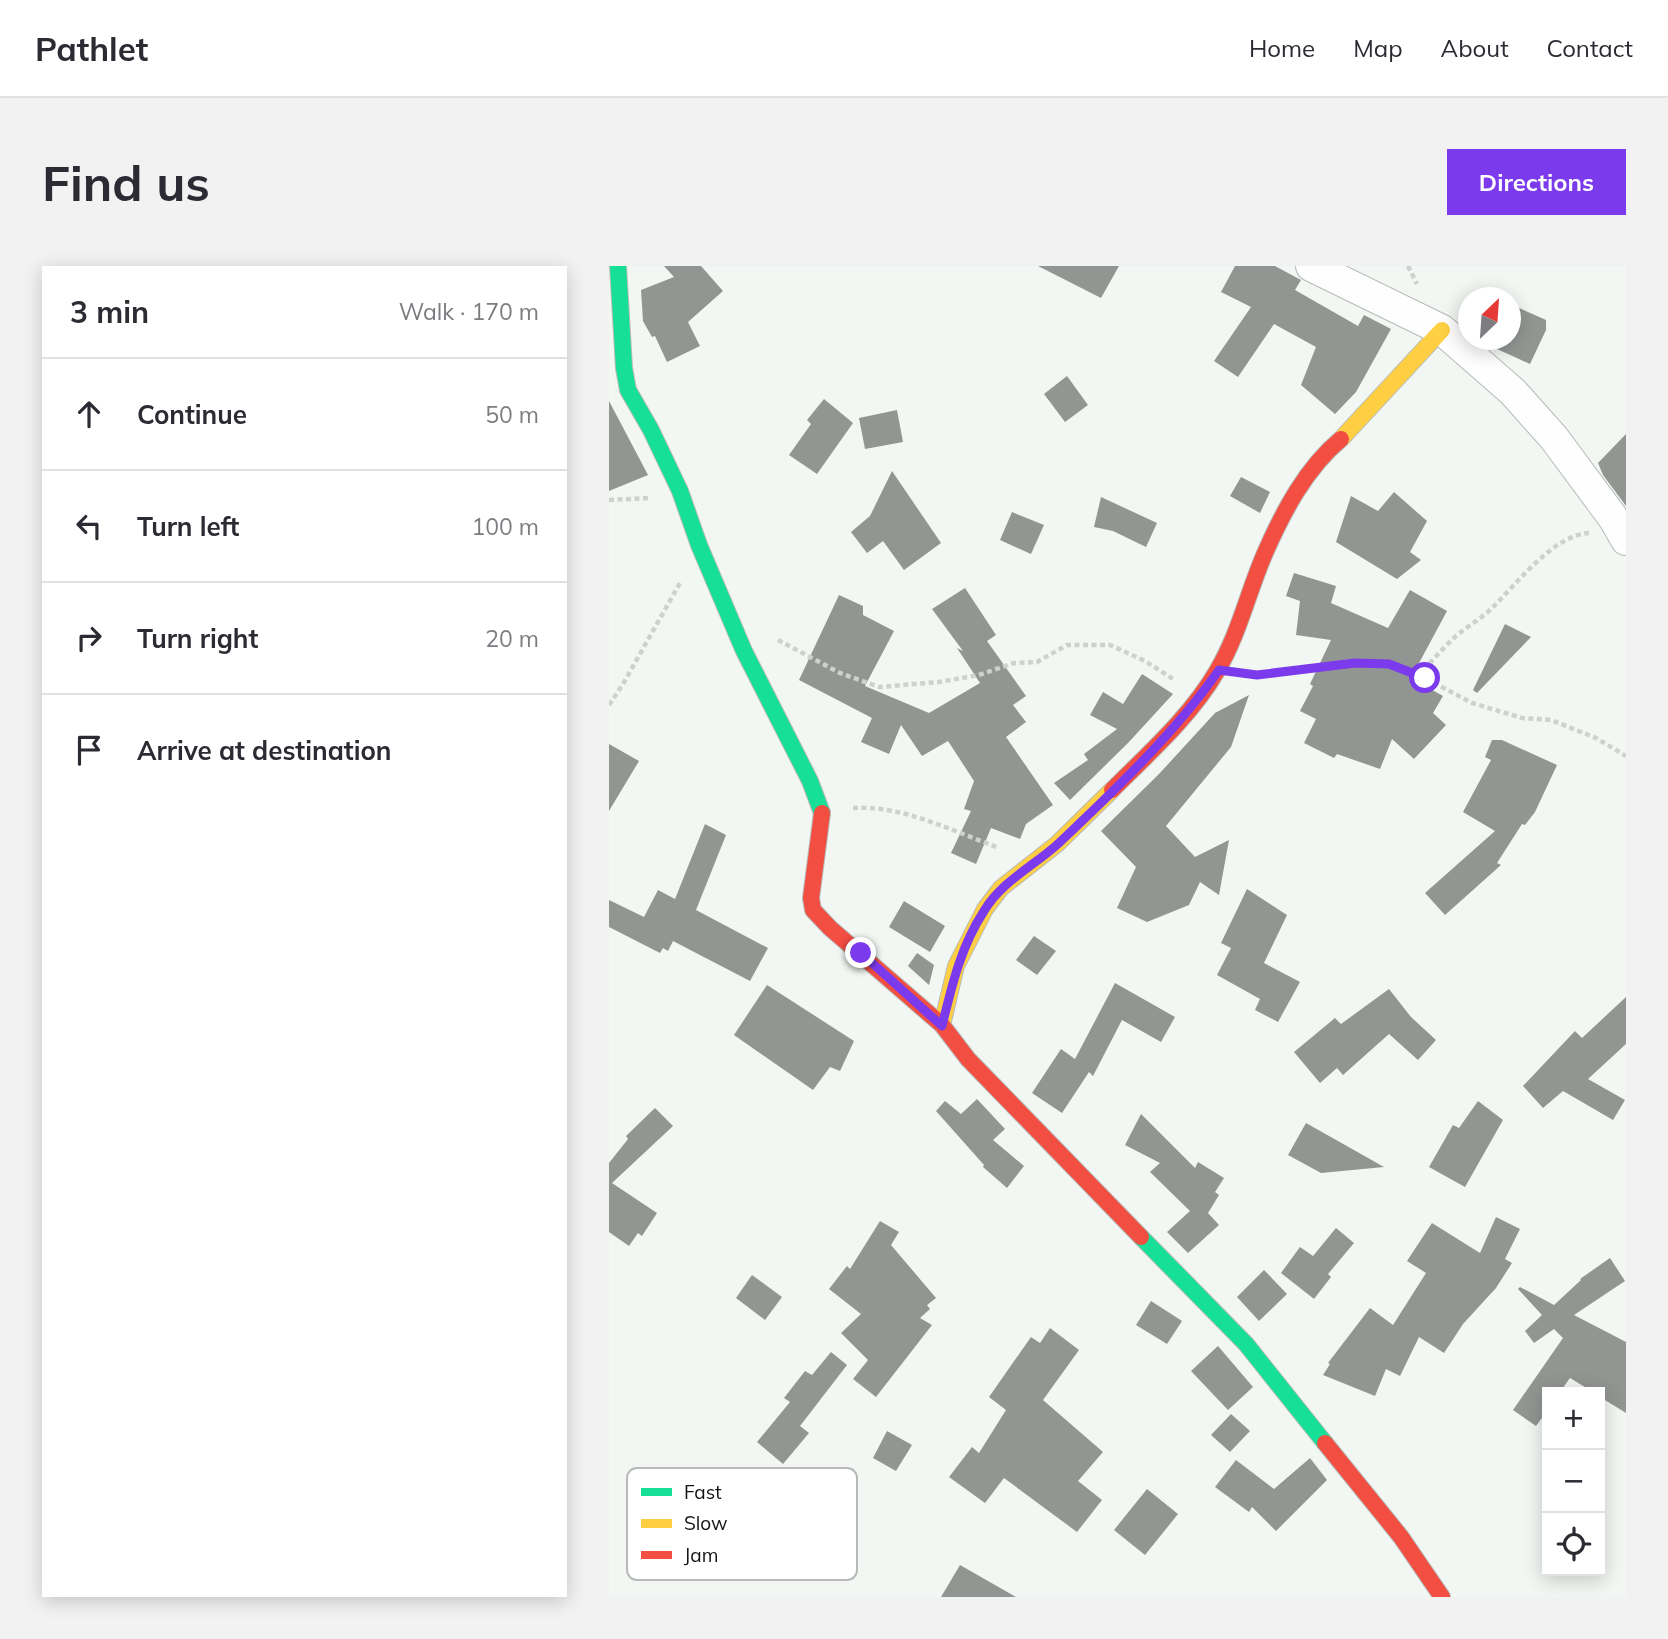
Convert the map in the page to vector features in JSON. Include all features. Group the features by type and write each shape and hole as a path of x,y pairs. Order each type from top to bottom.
{"street":[{"path":"618,266 624,368 628,390 651,430 680,491 699,545 741,643 822,810 811,898 813,910 942,1026 968,1059 1246,1344 1401,1537 1442,1597"},
{"path":"1311,266 1441,330 1513,391 1554,438 1624,536"},
{"path":"942,1026 956,966 985,909 1001,888 1057,844 1145,758 1200,697 1219,670 1245,610 1264,554 1293,496 1330,448 1350,431 1441,330"}],"path":[{"path":"1418,676 1455,637 1494,606 1519,577 1548,552 1579,534 1624,536"},
{"path":"609,705 624,684 699,545"},
{"path":"741,643 763,633 840,673 879,687 979,675 1014,663 1037,662 1067,645 1110,645 1145,660 1200,697"},
{"path":"1219,670 1257,675 1355,663 1389,664 1472,703 1522,718 1551,720 1596,738 1626,756"},
{"path":"822,810 873,806 925,821 1035,862"}],"building":[{"path":"664,266 701,266 723,291 688,322 700,346 667,362 655,336 652,337 643,321 641,290 674,277"},
{"path":"1038,266 1119,266 1101,298"},
{"path":"1235,266 1275,266 1301,280 1295,290 1358,326 1364,315 1391,329 1356,392 1335,414 1301,385 1316,347 1274,324 1238,377 1214,361 1251,307 1221,292"},
{"path":"1521,309 1546,320 1546,330 1530,364 1499,350 1521,350"},
{"path":"1067,376 1088,405 1065,422 1044,394"},
{"path":"824,399 853,423 817,474 789,455 811,424 807,420"},
{"path":"609,401 648,475 609,491"},
{"path":"897,410 903,442 865,449 859,418"},
{"path":"1626,434 1626,506 1603,475 1598,463"},
{"path":"892,471 941,543 904,570 883,541 867,553 851,532 870,516"},
{"path":"1241,477 1270,492 1260,513 1230,496"},
{"path":"1394,492 1427,521 1410,552 1421,560 1397,579 1336,542 1351,496 1378,511"},
{"path":"1101,497 1157,523 1146,547 1113,531 1094,527"},
{"path":"1012,512 1044,525 1031,554 1000,540"},
{"path":"1294,573 1336,586 1331,603 1388,628 1410,590 1447,611 1411,678 1443,696 1433,713 1446,725 1414,759 1392,739 1380,769 1337,754 1334,758 1304,743 1316,719 1300,711 1331,640 1296,635 1300,601 1286,596"},
{"path":"965,588 996,635 987,641 1026,696 1013,705 1026,722 1006,737 1053,805 1026,824 1020,839 991,828 976,864 951,853 971,811 964,809 974,781 948,741 922,756 901,725 889,754 861,742 872,718 799,680 839,595 863,606 863,615 894,631 865,686 929,713 980,683 957,648 963,651 932,609"},
{"path":"1505,624 1531,637 1477,693 1473,690"},
{"path":"1142,674 1173,694 1070,800 1054,783 1088,760 1084,754 1117,729 1090,715 1103,692 1123,704"},
{"path":"1249,695 1231,747 1166,826 1195,857 1229,840 1219,895 1200,882 1189,905 1147,922 1117,908 1136,867 1101,831 1159,774 1215,713"},
{"path":"1492,740 1502,740 1557,765 1535,812 1525,825 1522,824 1497,863 1501,865 1445,915 1425,893 1495,831 1463,812 1491,760 1485,757"},
{"path":"609,744 639,761 609,811"},
{"path":"705,824 726,835 696,910 768,948 750,981 673,941 668,951 663,948 660,953 609,927 609,900 644,917 658,890 675,899"},
{"path":"1247,889 1287,915 1264,963 1300,982 1278,1022 1255,1010 1260,999 1217,975 1231,948 1221,943"},
{"path":"904,901 945,926 930,952 889,927"},
{"path":"1034,936 1056,951 1037,975 1016,960"},
{"path":"917,953 934,965 929,985 908,966"},
{"path":"1115,983 1175,1017 1161,1042 1122,1020 1093,1076 1089,1072 1062,1113 1032,1093 1061,1049 1075,1059"},
{"path":"767,985 854,1041 840,1071 830,1067 813,1090 734,1035"},
{"path":"1389,989 1411,1017 1436,1040 1418,1060 1389,1034 1343,1075 1337,1068 1320,1083 1294,1052 1335,1018 1341,1024"},
{"path":"1626,997 1626,1044 1588,1079 1625,1100 1613,1120 1563,1091 1543,1108 1523,1086 1575,1031 1582,1038"},
{"path":"977,1099 1005,1129 993,1140 1024,1166 1007,1188 983,1167 936,1111 945,1101 961,1114"},
{"path":"1478,1101 1503,1120 1465,1187 1429,1167 1453,1125 1459,1128"},
{"path":"655,1108 673,1126 612,1183 657,1213 642,1236 638,1233 629,1246 609,1232 609,1163 628,1139 626,1136"},
{"path":"1141,1114 1195,1168 1198,1162 1224,1178 1215,1192 1219,1195 1208,1213 1219,1225 1188,1253 1167,1232 1190,1211 1150,1172 1160,1163 1125,1145"},
{"path":"1306,1123 1384,1167 1321,1173 1288,1155"},
{"path":"1496,1217 1520,1229 1505,1259 1512,1263 1496,1288 1463,1324 1444,1353 1419,1337 1400,1376 1386,1369 1375,1396 1323,1375 1330,1364 1328,1363 1370,1308 1393,1325 1426,1273 1407,1261 1432,1223 1480,1253"},
{"path":"880,1221 899,1232 891,1245 936,1298 927,1305 930,1309 920,1318 932,1325 876,1397 853,1379 868,1360 841,1333 861,1314 829,1289 847,1266 850,1269"},
{"path":"1336,1228 1354,1243 1328,1274 1331,1277 1314,1299 1281,1273 1300,1247 1313,1256"},
{"path":"1610,1258 1625,1281 1574,1315 1626,1342 1626,1413 1605,1400 1605,1387 1585,1387 1570,1378 1564,1387 1542,1387 1542,1418 1536,1426 1513,1410 1563,1338 1554,1329 1534,1343 1525,1331 1542,1315 1518,1289 1520,1287 1554,1305 1580,1279"},
{"path":"1264,1270 1287,1294 1259,1321 1237,1297"},
{"path":"752,1275 782,1297 765,1320 736,1298"},
{"path":"1151,1301 1182,1321 1167,1344 1136,1325"},
{"path":"1050,1328 1079,1350 1043,1400 1103,1452 1078,1481 1102,1500 1077,1532 1004,1478 985,1503 949,1477 972,1447 979,1453 1006,1410 989,1397 1031,1337 1040,1343"},
{"path":"1218,1346 1253,1387 1228,1410 1191,1371"},
{"path":"831,1352 847,1365 800,1426 809,1433 783,1464 757,1442 790,1402 784,1398 805,1371 812,1375"},
{"path":"1231,1414 1250,1431 1230,1452 1211,1435"},
{"path":"887,1431 912,1445 896,1471 873,1458"},
{"path":"1310,1458 1327,1480 1276,1531 1252,1507 1249,1512 1215,1487 1236,1460 1274,1489"},
{"path":"1147,1489 1178,1514 1145,1555 1114,1530"},
{"path":"960,1565 1016,1597 941,1597"}],"traffic: fast":[{"path":"618,266 624,368 628,390 651,430 680,491 699,545 744,651 810,781 822,813"},
{"path":"1141,1237 1246,1344 1325,1443"}],"traffic: slow":[{"path":"1341,439 1442,330"},
{"path":"942,1025 956,966 985,909 1001,888 1057,844 1112,790"}],"traffic: jam":[{"path":"1112,790 1168,734 1207,688 1231,642 1265,553 1288,507 1306,477 1341,439"},
{"path":"822,813 811,898 813,910 830,928 942,1025 968,1059 1141,1237"},
{"path":"1325,1443 1401,1537 1442,1597"}],"route":[{"path":"861,953 942,1026 956,966 974,928 1001,888 1057,844 1145,758 1200,697 1219,670 1257,675 1355,663 1389,664 1425,678"}]}
